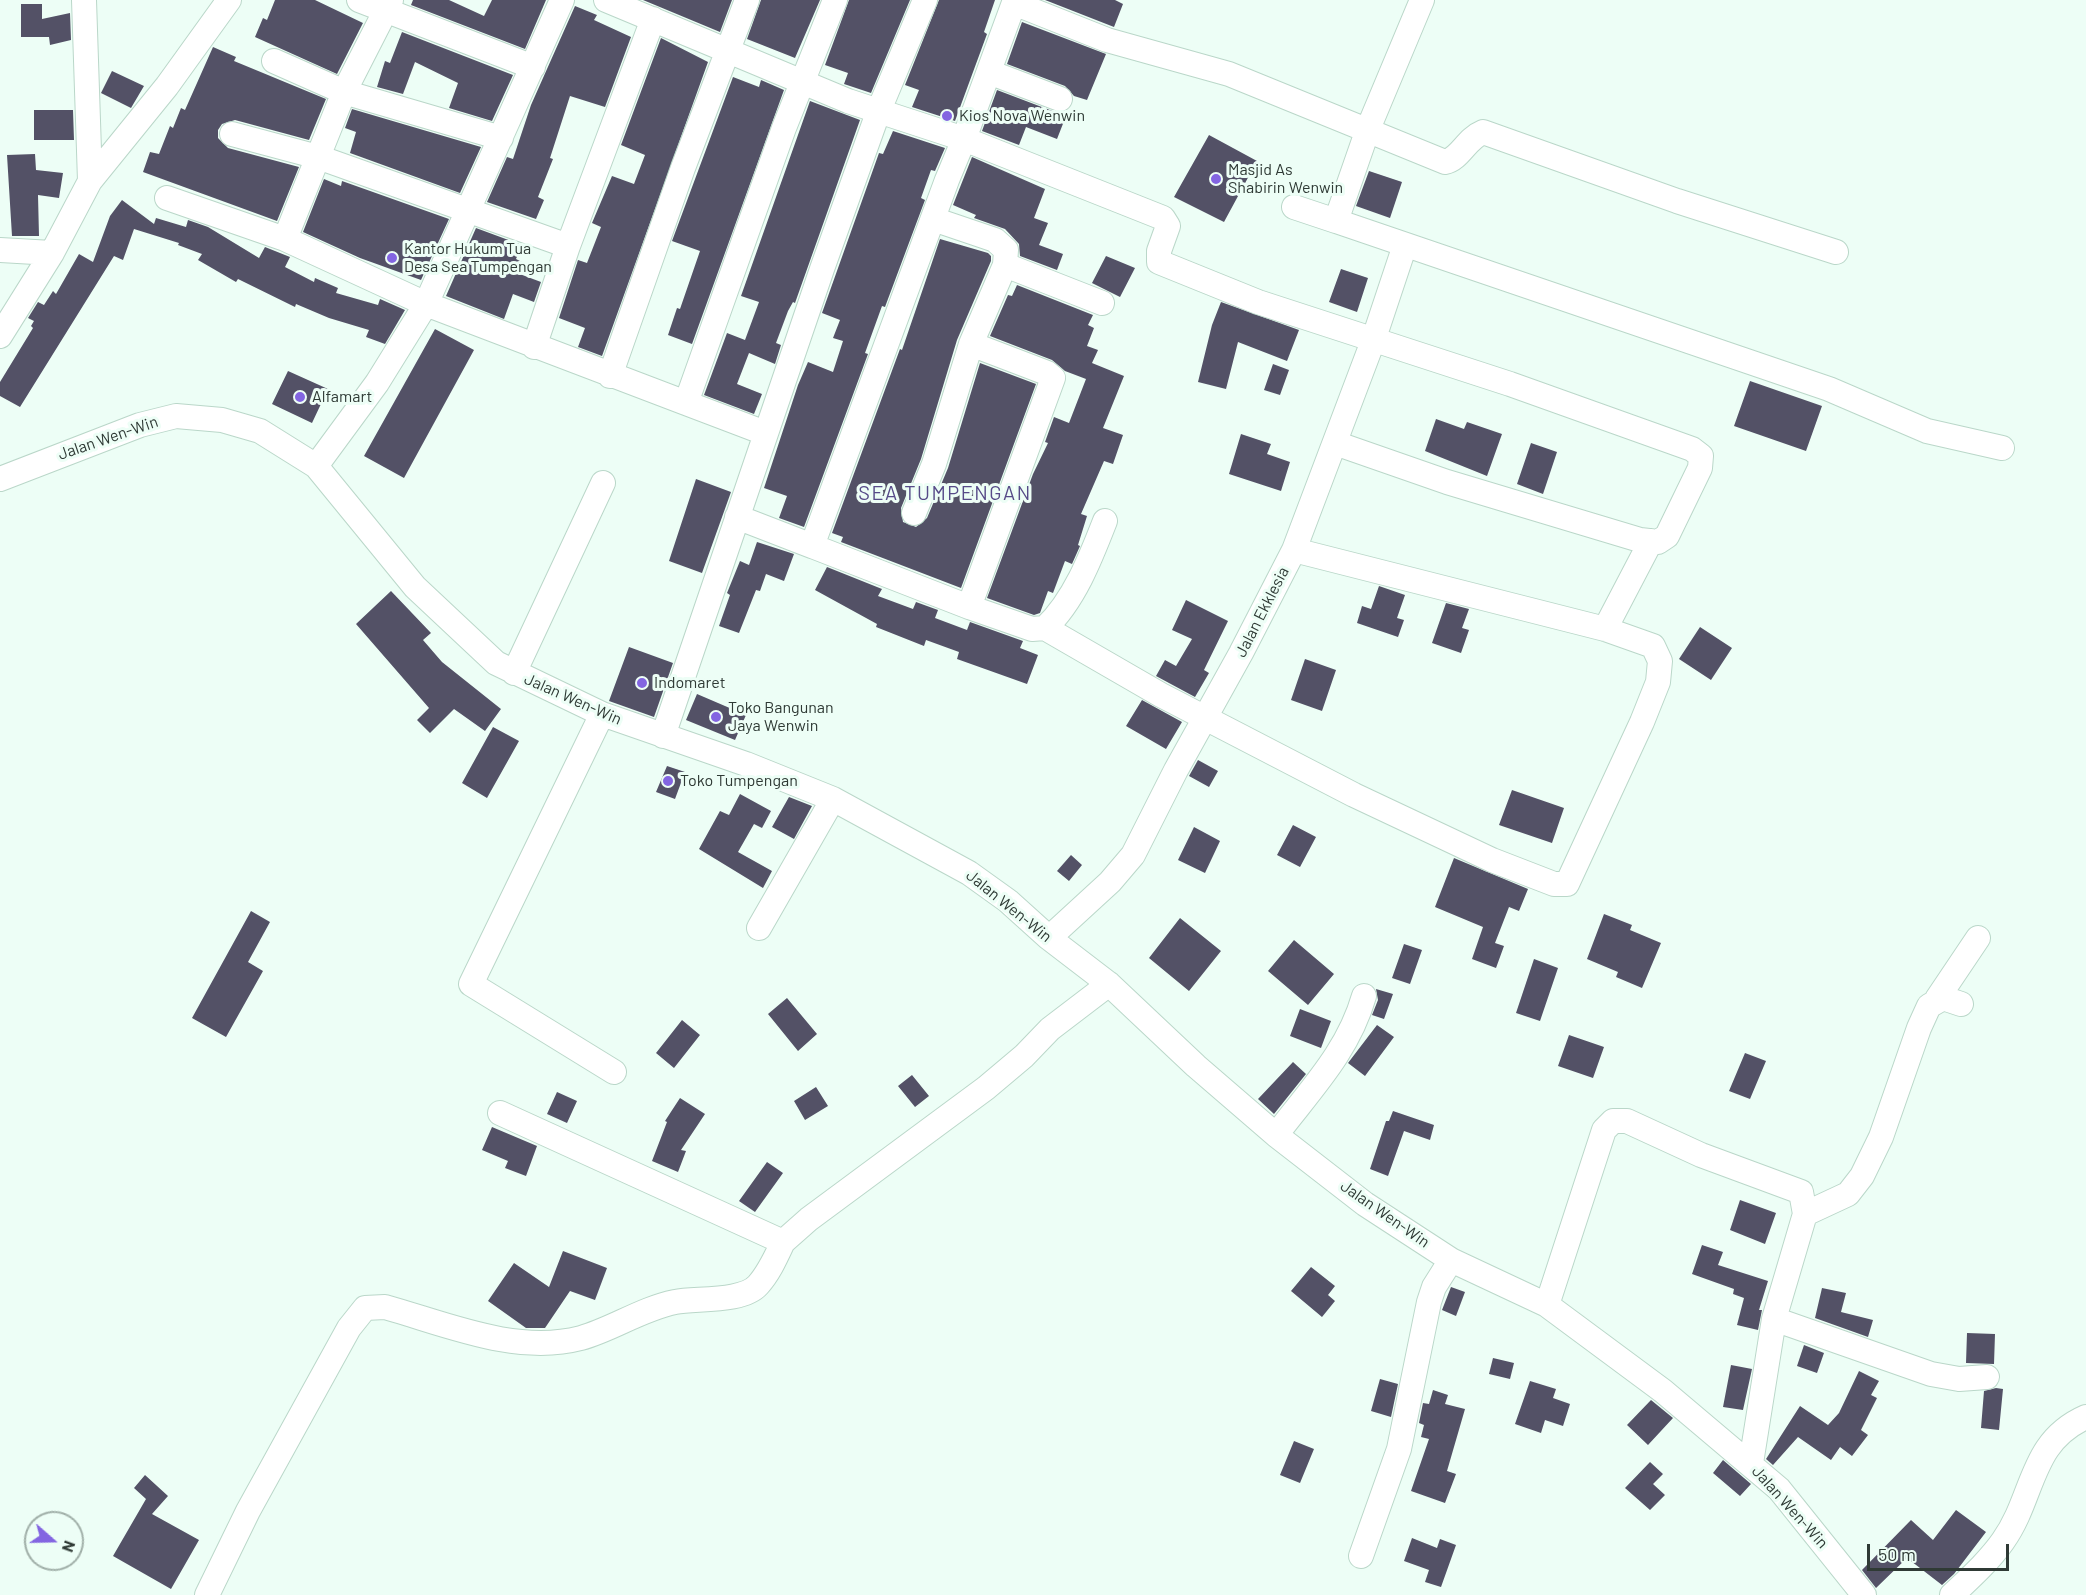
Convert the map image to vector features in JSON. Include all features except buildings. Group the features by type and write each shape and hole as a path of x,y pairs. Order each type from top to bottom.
{"street":[{"path":"84,0 90,181"},
{"path":"0,336 52,253 90,181 167,86 229,0"},
{"path":"359,0 388,6 533,67"},
{"path":"316,466 377,383 426,304 562,0"},
{"path":"606,0 803,83 964,140 1163,218 1168,225 1159,251 1159,262 1215,286 1373,341 1510,384 1692,449 1701,456 1700,468 1667,536 1658,542 1469,489 1335,443"},
{"path":"610,376 747,0"},
{"path":"686,403 784,128 835,0"},
{"path":"663,736 765,433 879,110 925,0"},
{"path":"1336,220 1368,129 1422,0"},
{"path":"812,546 1015,1 1107,40 1229,74 1445,162 1458,155 1472,137 1484,132 1677,201 1836,252"},
{"path":"285,239 344,92 388,6"},
{"path":"534,347 568,246 653,19"},
{"path":"274,61 344,92 501,138"},
{"path":"989,72 1060,99"},
{"path":"232,134 318,157 467,208 568,246"},
{"path":"167,198 285,239 426,304 610,376 765,433"},
{"path":"1294,207 1829,389 1927,431 2002,448"},
{"path":"914,513 934,464 971,344 1005,265 1006,250 995,240 933,219"},
{"name":"Jalan Ekklesia","path":"1049,939 1110,882 1133,855 1293,550 1373,341 1405,246"},
{"path":"0,250 52,253"},
{"path":"1005,265 1102,303"},
{"path":"969,607 1053,378 1047,373 971,344"},
{"name":"Jalan Wen-Win","path":"0,479 140,425 176,416 222,420 260,431 316,466 415,587 496,663 602,714 746,764 833,799 969,873 1008,901 1049,939 1109,984 1196,1066 1275,1135 1365,1204 1451,1260 1547,1305 1663,1391 1779,1489 1864,1595"},
{"path":"514,673 603,483"},
{"path":"737,518 969,607 1032,629 1046,628 1205,717 1354,795 1454,843 1554,884 1567,884 1642,722 1658,682 1660,661 1653,646 1605,629 1293,550"},
{"path":"1046,628 1068,598 1105,520"},
{"path":"1605,629 1651,541"},
{"path":"602,714 471,984 614,1072"},
{"path":"759,927 833,799"},
{"path":"1805,1214 1848,1194 1862,1176 1881,1137 1919,1028 1929,1006 1937,999 1978,938"},
{"path":"207,1595 248,1511 349,1328 365,1308 385,1307 504,1339 558,1342 585,1337 643,1311 675,1302 744,1294 757,1287 783,1242 809,1219 986,1088 1024,1056 1050,1029 1109,984"},
{"path":"1275,1135 1344,1048 1357,1023 1364,996"},
{"path":"1937,999 1943,998 1961,1004"},
{"path":"500,1113 783,1242"},
{"path":"1547,1305 1604,1130 1613,1121 1627,1121 1701,1155 1801,1192 1805,1214 1774,1319 1751,1463"},
{"path":"1361,1556 1399,1449 1429,1302 1434,1287 1451,1260"},
{"path":"1774,1319 1931,1374 1959,1378 1987,1377"},
{"path":"1952,1595 2003,1541 2017,1516 2038,1461 2055,1437 2070,1424 2086,1417"}],"place":[{"name":"Kios Nova Wenwin","path":"947,116"},
{"name":"Masjid As Shabirin Wenwin","path":"1216,179"},
{"name":"Kantor Hukum Tua Desa Sea Tumpengan","path":"392,258"},
{"name":"Alfamart","path":"300,397"},
{"name":"Indomaret","path":"642,683"},
{"name":"Toko Bangunan Jaya Wenwin","path":"716,717"},
{"name":"Toko Tumpengan","path":"668,781"}],"district":[{"name":"SEA TUMPENGAN","path":"945,493"}]}
